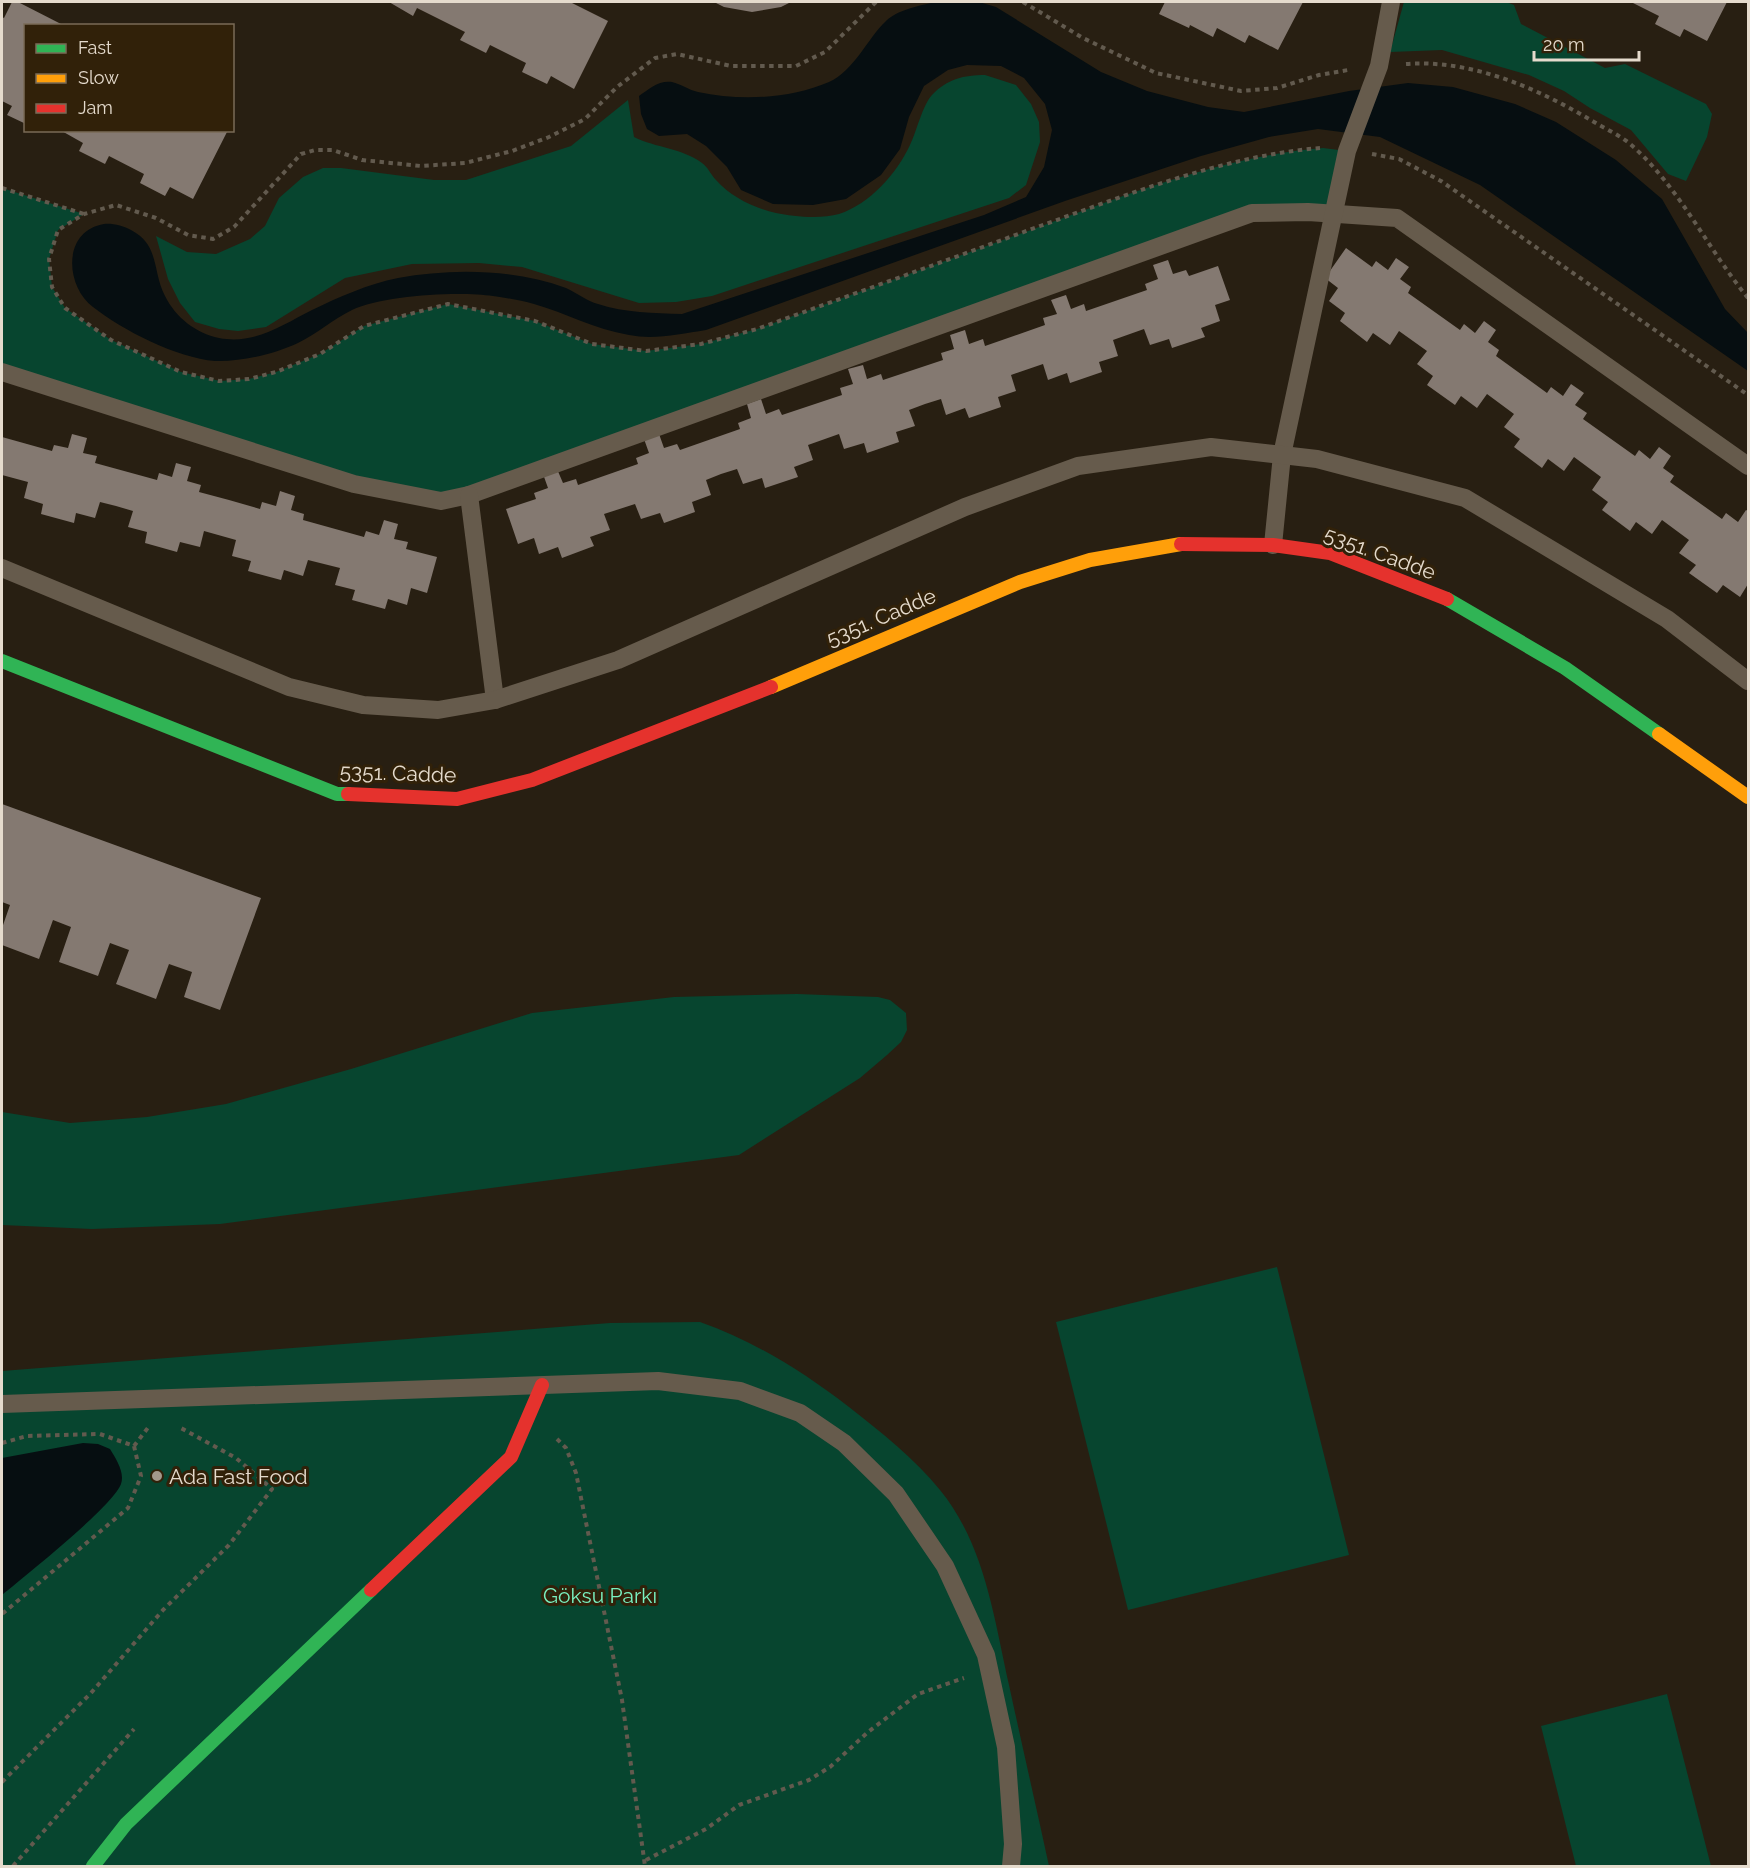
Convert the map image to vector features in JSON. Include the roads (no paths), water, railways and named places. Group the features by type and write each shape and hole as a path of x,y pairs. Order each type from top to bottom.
{"street":[{"name":"5351. Cadde","path":"2,661 337,794 457,799 532,780 735,702 1020,582 1090,560 1176,544 1273,545 1330,553 1451,602 1565,668 1749,797"},
{"path":"93,1866 126,1824 511,1457 542,1385"}],"lane":[{"path":"1273,545 1282,455 1349,145 1377,72 1390,2"},
{"path":"2,372 354,484 441,501 469,495 1252,213 1334,214 1397,218 1749,466"},
{"path":"2,568 289,687 363,705 438,710 495,700 618,660 964,507 1078,466 1211,447 1317,459 1465,498 1666,619 1749,681"},
{"path":"469,495 495,700"},
{"path":"2,1404 658,1381 740,1391 800,1413 844,1443 896,1494 945,1566 986,1655 1006,1747 1012,1844 1011,1866"}],"place":[{"name":"Ada Fast Food","path":"157,1476"}],"park label":[{"name":"Göksu Parkı","path":"600,1595"}]}
